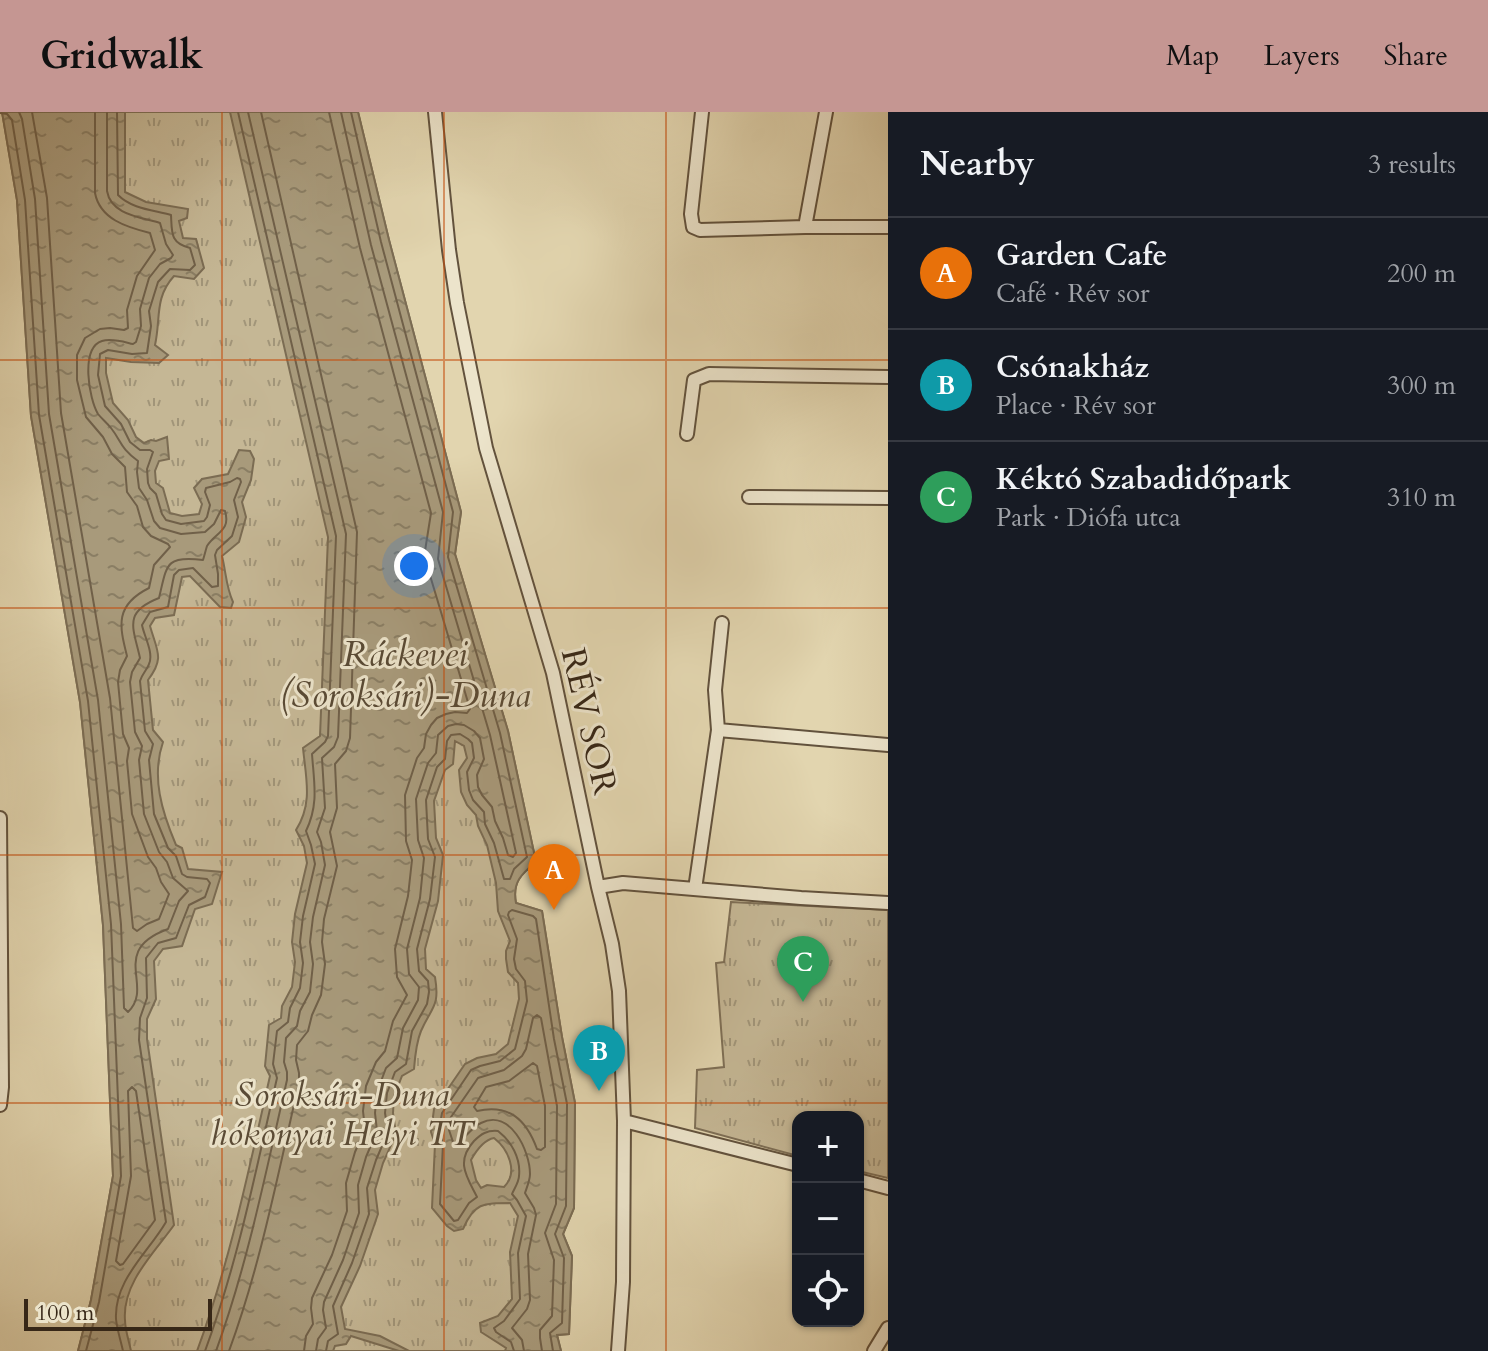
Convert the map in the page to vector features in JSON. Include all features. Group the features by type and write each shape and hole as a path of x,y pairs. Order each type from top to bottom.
{"street":[{"name":"RÉV SOR","path":"435,112 453,277 486,448 553,673 612,944 619,991 624,1121 623,1282 618,1351"},
{"path":"702,112 691,214 693,227 700,230 888,227"},
{"path":"805,227 826,112"},
{"path":"687,434 694,380 700,376 797,374 888,377"},
{"path":"749,497 888,498"},
{"path":"695,889 718,730 715,690 722,623"},
{"path":"718,730 888,745"},
{"path":"0,818 0,1105"},
{"path":"598,887 623,883 888,903"},
{"path":"624,1121 792,1163"},
{"path":"864,1182 888,1188"},
{"path":"874,1351 888,1328"}],"green space":[{"name":"Soroksári-Duna hókonyai Helyi TT","path":"2,112 358,112 461,512 455,554 508,731 536,862 519,879 515,889 516,903 542,911 575,1103 574,1208 563,1234 572,1256 569,1334 557,1335 561,1351 78,1351 91,1300 113,1176 103,925 80,702 31,416 17,200"},
{"path":"731,902 888,910 888,1178 864,1172 864,1111 792,1111 792,1154 695,1128 697,1070 724,1067 716,963 724,962"}],"water":[{"name":"Ráckevei (Soroksári)-Duna","path":"2,112 125,112 125,192 146,202 188,209 187,218 179,221 183,238 196,239 204,268 194,279 174,276 163,292 155,345 168,355 159,363 106,358 113,403 128,420 136,437 144,443 167,437 169,459 159,461 155,471 156,483 163,488 170,513 182,516 199,514 202,504 194,488 202,479 228,474 239,450 250,451 254,459 251,480 242,502 246,517 239,542 222,556 233,602 231,608 220,607 190,576 182,577 174,615 155,618 150,626 158,660 148,680 153,730 163,742 158,781 166,820 176,845 182,848 188,869 222,872 212,904 195,909 182,946 163,949 154,961 156,999 147,1019 147,1039 174,1225 141,1269 129,1293 125,1320 131,1351 78,1351 91,1300 113,1176 103,925 80,702 31,416 17,200"},
{"name":"Ráckevei (Soroksári)-Duna","path":"230,112 358,112 461,512 455,554 508,731 536,862 519,880 515,890 516,903 542,911 575,1103 574,1208 563,1234 572,1256 569,1334 557,1335 561,1351 505,1351 506,1348 481,1332 480,1323 498,1316 512,1299 510,1252 518,1216 510,1203 480,1206 471,1214 463,1229 454,1231 432,1208 435,1144 431,1132 434,1109 465,1064 496,1054 508,1044 519,999 518,983 508,972 506,951 510,941 498,911 496,883 487,845 476,815 461,792 459,770 467,758 464,746 455,741 453,764 445,770 434,801 436,838 443,855 438,901 425,949 426,969 435,977 436,1001 419,1036 414,1069 402,1076 394,1096 396,1134 375,1190 378,1214 360,1266 341,1307 345,1329 380,1336 409,1351 399,1351 351,1336 346,1344 335,1346 333,1351 197,1351 229,1249 270,1076 265,1066 269,1025 281,1018 282,1006 292,987 295,914 307,863 304,846 296,830 306,800 303,748 320,736 328,537","holes":["494,1138 510,1161 511,1175 504,1187 487,1185 481,1188 471,1160 486,1141"]}],"place":[{"name":"Garden Cafe","path":"554,910"},
{"name":"Kéktó Szabadidőpark","path":"803,1002"},
{"name":"Csónakház","path":"599,1091"}]}
